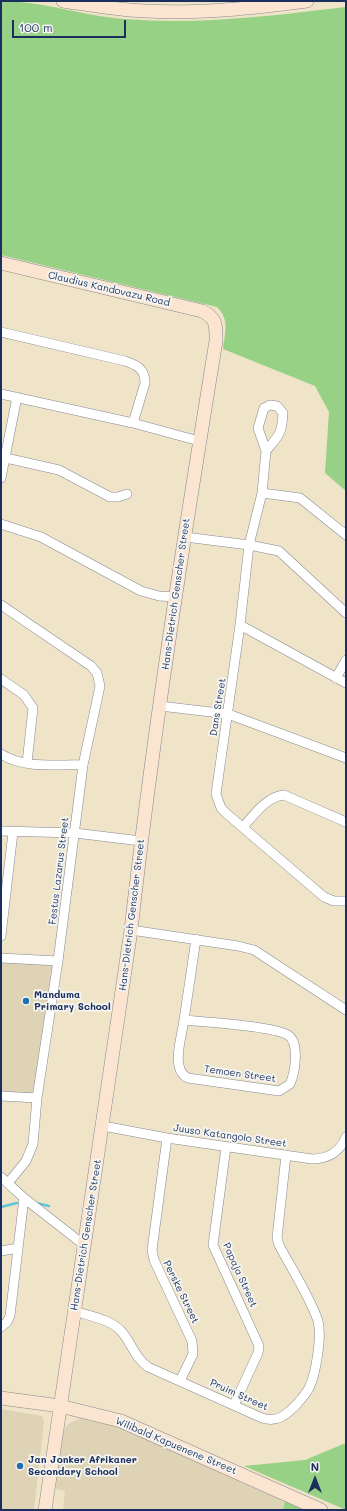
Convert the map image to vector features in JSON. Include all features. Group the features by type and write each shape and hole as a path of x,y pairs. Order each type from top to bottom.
{"street":[{"path":"63,1 135,11 187,12 233,10 307,1"},
{"name":"Claudius Kandovazu Road","path":"1,263 202,311 210,315 214,320"},
{"name":"Hans-Dietrich Genscher Street","path":"45,1510 131,930 141,841 184,537 216,342 214,320"},
{"path":"1,332 125,361 140,368 145,376 133,423"},
{"path":"1,394 133,423 199,441"},
{"path":"1,478 17,397"},
{"name":"Dans Street","path":"266,451 262,493 249,545 240,625 216,794 221,808 324,897 334,901 346,901"},
{"path":"6,458 59,470 110,497 118,497 127,494"},
{"path":"262,493 300,498 346,535"},
{"path":"1,524 41,537 141,591 159,596 176,597"},
{"path":"184,537 249,545 279,551 346,613"},
{"name":"Festus Lazarus Street","path":"1,605 91,666 97,673 99,694 83,765 58,961 37,1098 32,1150 26,1161 5,1180"},
{"path":"240,625 346,683"},
{"path":"336,678 346,660"},
{"path":"1,679 24,695 33,708 27,763"},
{"path":"160,706 228,714 346,758"},
{"path":"1,754 14,761 27,763 83,765"},
{"path":"243,827 268,800 284,795 346,822"},
{"path":"1,831 75,833 141,841"},
{"path":"1,936 3,898 13,832"},
{"path":"131,930 242,946 254,950 346,1010"},
{"name":"Temoen Street","path":"184,1020 272,1030 289,1036 293,1041 296,1054 290,1084 279,1091 182,1076 178,1066 184,1020 196,939"},
{"path":"1,958 58,961"},
{"path":"1,1096 37,1098"},
{"name":"Juuso Katangolo Street","path":"103,1126 226,1147 312,1158 327,1157 340,1147 346,1138"},
{"name":"Perske Street","path":"168,1138 152,1250 154,1260 192,1341 193,1354 180,1381"},
{"name":"Papaja Street","path":"226,1147 213,1245 259,1346 258,1353 234,1405"},
{"name":"Pruim Street","path":"74,1311 112,1325 122,1332 143,1363 180,1381 266,1420 278,1419 287,1414 306,1394 314,1373 319,1332 317,1320 277,1238 286,1155"},
{"path":"5,1180 24,1198 84,1245"},
{"path":"1,1327 8,1322 10,1316 24,1198"},
{"path":"1,1251 18,1248"},
{"name":"Wilibald Kapuenene Street","path":"1,1398 60,1406 109,1418 130,1425 321,1510"}],"shaded area":[{"name":"Manduma Primary School","path":"1,958 58,961 37,1098 1,1096"},
{"name":"Jan Jonker Afrikaner Secondary School","path":"1,1409 42,1416 44,1422 34,1510 1,1510"},
{"path":"81,1418 100,1421 124,1429 285,1501 283,1510 63,1510 65,1491 56,1489 56,1465 63,1431 68,1424"}],"green space":[{"path":"1,1 32,3 93,15 152,21 235,19 346,7 346,491 325,473 329,412 315,386 223,349 226,326 224,317 217,307 1,255"},
{"path":"346,1443 346,1510 244,1466 305,1460"},
{"path":"285,1501 304,1510 283,1510"}],"waterway":[{"path":"1,1207 17,1203"},
{"path":"36,1203 49,1206"}],"place":[{"name":"Manduma Primary School","path":"26,1001"},
{"name":"Jan Jonker Afrikaner Secondary School","path":"20,1466"}]}
